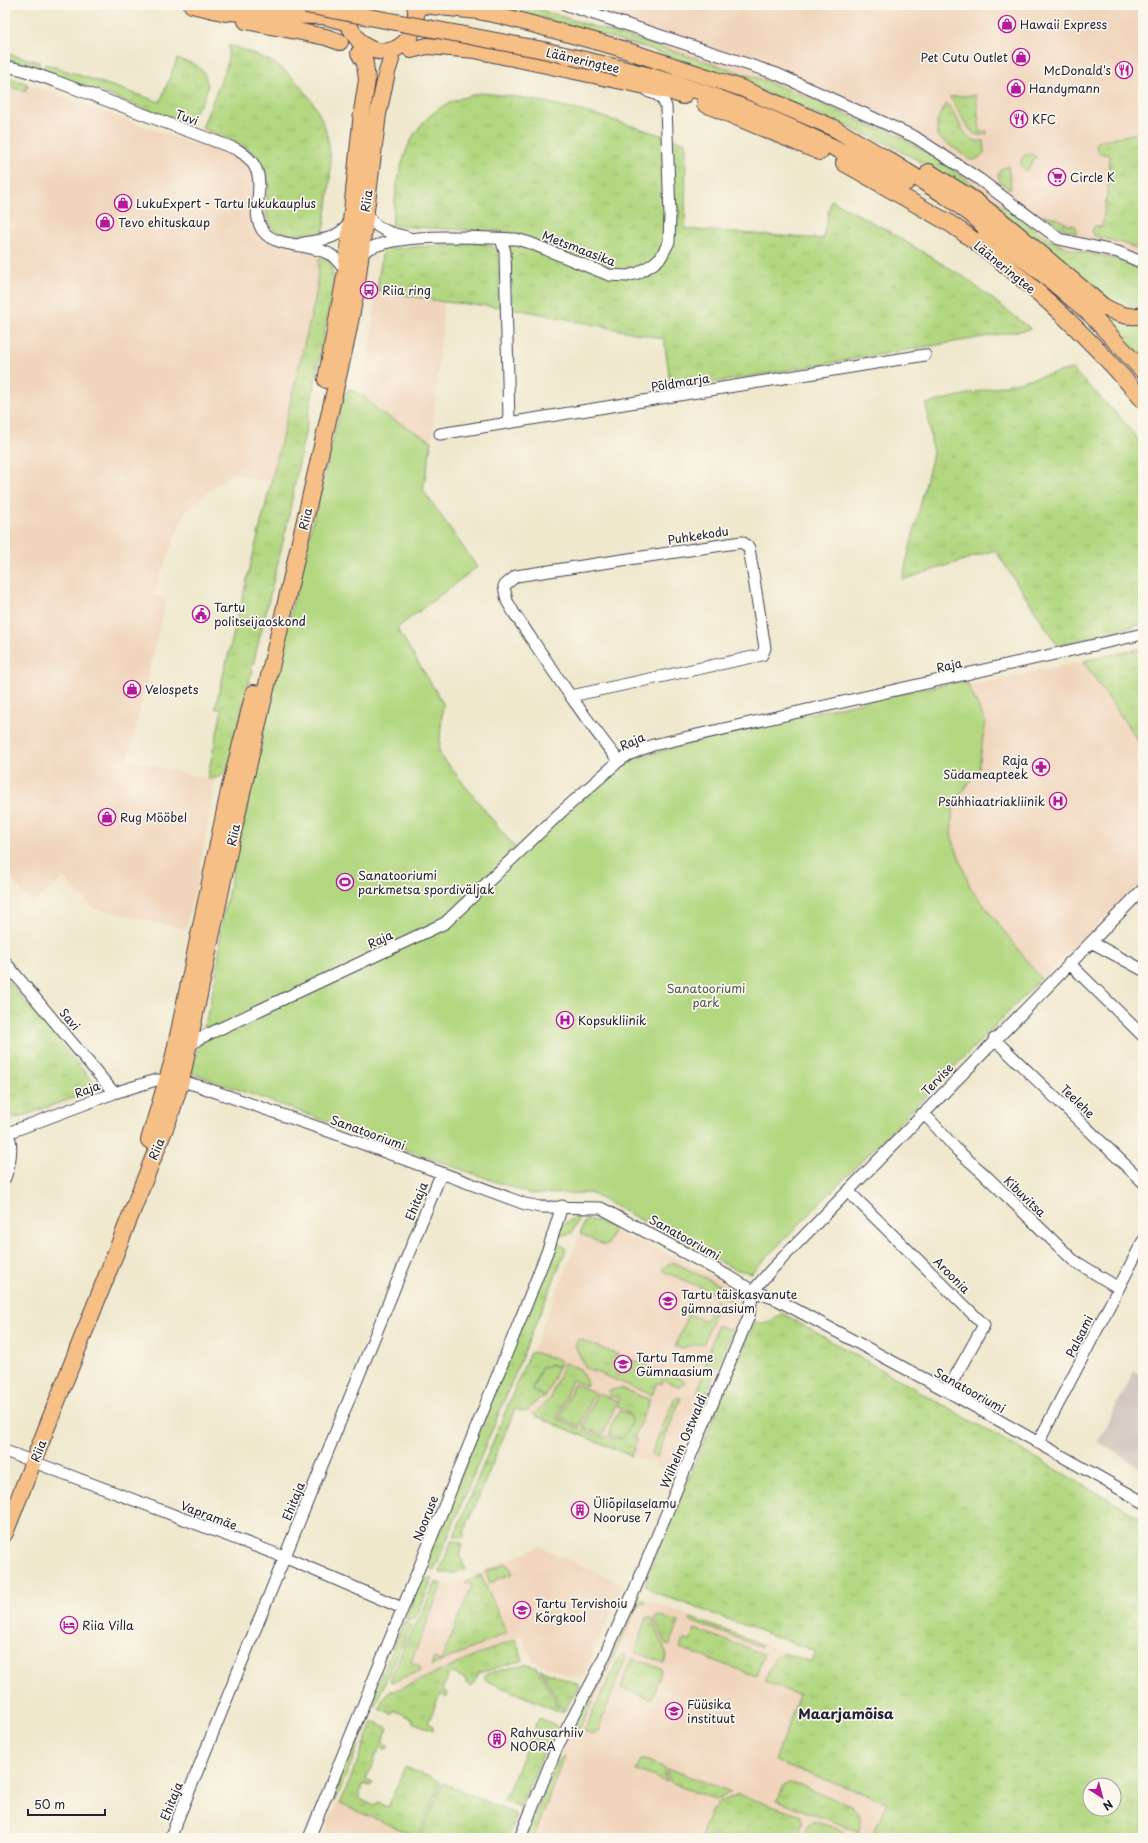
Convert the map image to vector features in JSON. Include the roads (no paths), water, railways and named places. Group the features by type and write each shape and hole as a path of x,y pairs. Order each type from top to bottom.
{"highway":[{"path":"192,5 217,11 251,23 326,37 337,21"},
{"name":"Lääneringtee","path":"306,5 543,50 616,74 662,78 719,97 792,127 904,180 995,236 1048,278 1091,316 1143,371"},
{"path":"477,5 497,10 538,26"},
{"path":"411,50 420,34 419,8"},
{"path":"419,8 478,11 613,46 728,83 890,150 961,192 1020,236 1095,300 1109,310 1128,317 1143,315"},
{"path":"387,58 409,38 419,8"},
{"path":"217,11 346,22 356,38 364,46 387,58"},
{"path":"337,21 346,37 359,53 370,59 400,57 411,50 427,46 475,50 616,74 669,91 717,108 803,144 852,167 954,226"},
{"name":"Riia","path":"337,21 358,67 370,113"},
{"name":"Riia","path":"359,53 365,63 367,75 366,96 370,113"},
{"name":"Riia","path":"5,1510 29,1460 171,1113 174,1080 229,791 310,455 331,357 346,271 358,218 370,113 388,66 387,58"},
{"path":"832,127 936,189 972,215 995,236"},
{"name":"Lääneringtee","path":"848,154 954,226 1014,273 1059,311 1108,359 1143,400"},
{"name":"Riia","path":"174,1080 188,1048 235,825 346,342 360,254 358,218"},
{"name":"Riia","path":"5,1533 29,1460"}],"street":[{"path":"568,5 777,74 915,137 979,179 1059,239 1118,252 1140,263"},
{"name":"Tuvi","path":"5,66 23,70 55,81 236,149 245,154 255,167 259,180 258,219 260,226 268,237 279,242 297,244 332,255 346,271"},
{"name":"Metsmaasika","path":"360,254 370,246 411,238 516,239 530,243 600,272 619,276 638,273 653,264 661,257 669,242 670,215 666,107 660,96 616,74"},
{"name":"Metsmaasika","path":"358,218 382,230 411,238"},
{"name":"Tuvi","path":"297,244 332,238 358,218"},
{"path":"501,239 505,252 509,422"},
{"name":"Põldmarja","path":"440,434 925,355"},
{"name":"Puhkekodu","path":"571,696 762,654 765,648 749,548 742,542 516,576 504,586 507,601 571,696 619,761"},
{"name":"Raja","path":"188,1048 203,1037 444,923 559,814 628,754 653,746 1143,634"},
{"name":"Tervise","path":"753,1291 771,1270 994,1039 1143,889"},
{"path":"1091,942 1143,970"},
{"name":"Savi","path":"5,962 114,1094"},
{"path":"1069,964 1143,1036"},
{"name":"Teelehe","path":"994,1039 1143,1182"},
{"name":"Raja","path":"7,1133 156,1080 174,1080"},
{"name":"Sanatooriumi","path":"174,1080 199,1086 334,1133 525,1204 540,1207 562,1206 601,1208 730,1277 753,1291 776,1299 947,1392 1143,1502"},
{"name":"Kibuvitsa","path":"922,1114 930,1120 957,1150 1073,1260 1118,1287"},
{"path":"5,1178 9,1168 11,1140 7,1133"},
{"name":"Ehitaja","path":"170,1838 441,1174"},
{"name":"Aroonia","path":"848,1191 984,1325 947,1392"},
{"name":"Nooruse","path":"309,1838 549,1247 562,1206"},
{"name":"Palsami","path":"1038,1443 1143,1240"},
{"name":"Wilhelm Ostwaldi","path":"520,1838 557,1747 597,1672 638,1582 749,1316 753,1291"},
{"name":"Vapramäe","path":"5,1451 284,1557 402,1608"}],"place":[{"name":"Hawaii Express","path":"1007,24"},
{"name":"Pet Cutu Outlet","path":"1021,57"},
{"name":"McDonald's","path":"1124,70"},
{"name":"Handymann","path":"1016,88"},
{"name":"KFC","path":"1019,119"},
{"name":"Circle K","path":"1057,177"},
{"name":"LukuExpert - Tartu lukukauplus","path":"123,203"},
{"name":"Tevo ehituskaup","path":"105,222"},
{"name":"Riia ring","path":"369,290"},
{"name":"Tartu politseijaoskond","path":"201,614"},
{"name":"Velospets","path":"132,689"},
{"name":"Raja Südameapteek","path":"1041,767"},
{"name":"Psühhiaatriakliinik","path":"1058,801"},
{"name":"Rug Mööbel","path":"107,817"},
{"name":"Sanatooriumi parkmetsa spordiväljak","path":"345,882"},
{"name":"Kopsukliinik","path":"565,1020"},
{"name":"Tartu täiskasvanute gümnaasium","path":"668,1301"},
{"name":"Tartu Tamme Gümnaasium","path":"623,1364"},
{"name":"Üliõpilaselamu Nooruse 7","path":"580,1510"},
{"name":"Tartu Tervishoiu Kõrgkool","path":"522,1610"},
{"name":"Riia Villa","path":"69,1625"},
{"name":"Füüsika instituut","path":"674,1711"},
{"name":"Rahvusarhiiv NOORA","path":"497,1739"}],"district":[{"name":"Maarjamõisa","path":"846,1713"}],"park label":[{"name":"Sanatooriumi park","path":"706,995"}]}
